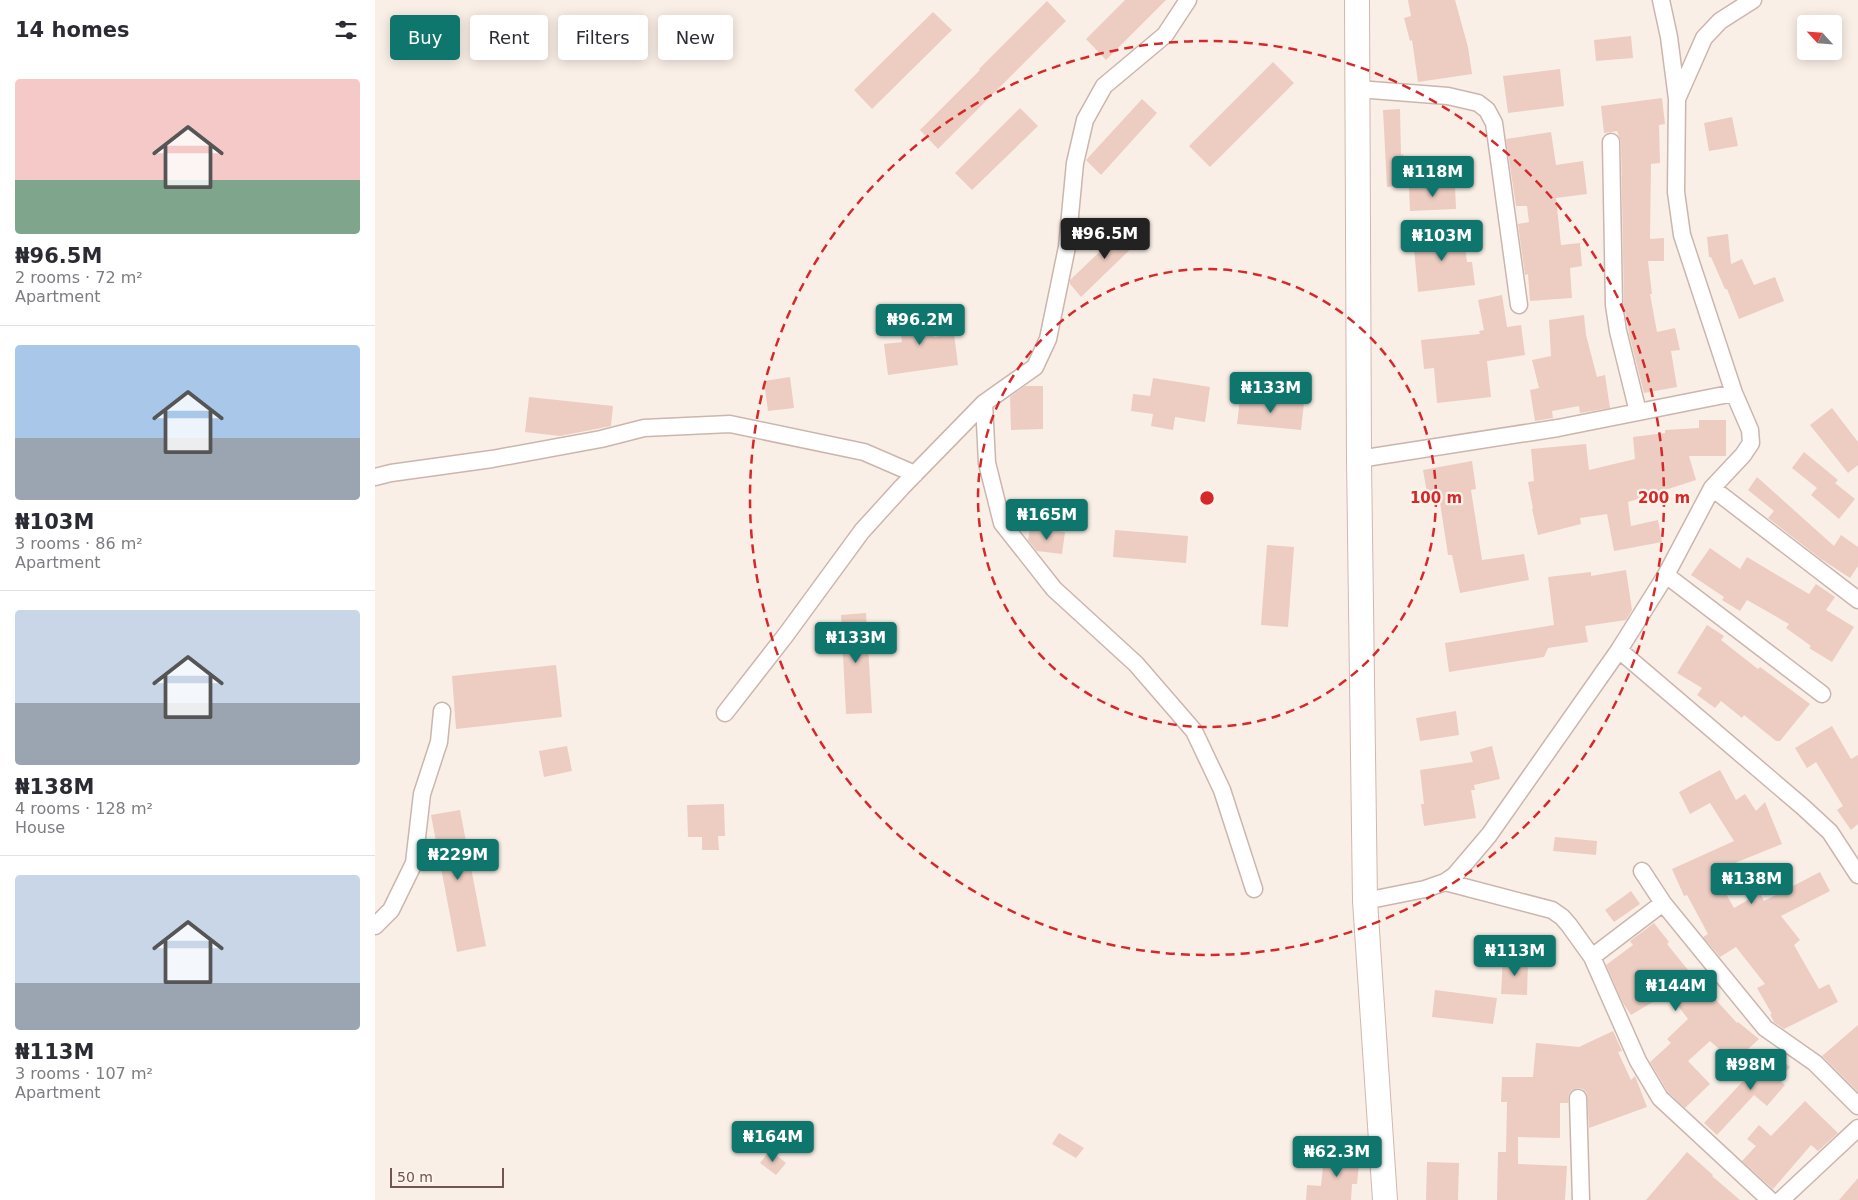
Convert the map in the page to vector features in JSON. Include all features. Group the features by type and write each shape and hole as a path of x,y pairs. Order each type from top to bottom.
{"main road":[{"path":"1357,0 1359,459 1365,901 1385,1200"}],"street":[{"path":"725,713 785,636 862,531 983,403 1035,367 1047,339 1067,247 1075,164 1085,120 1104,86 1165,35 1188,0"},
{"path":"1365,901 1425,889 1445,882 1455,875 1489,834 1619,650 1666,575 1712,488 1743,455 1751,443 1750,430 1734,393 1682,235 1676,192 1677,99 1669,37 1661,0"},
{"path":"1677,99 1704,38 1721,21 1753,0"},
{"path":"1358,89 1448,96 1478,103 1487,110 1494,123 1519,305"},
{"path":"1611,142 1614,305 1618,331 1638,412"},
{"path":"1359,459 1558,428 1734,393"},
{"path":"983,403 987,463 1002,523 1054,589 1136,664 1194,731 1222,790 1254,889"},
{"path":"375,478 391,473 510,456 601,439 644,428 730,424 864,452 915,474"},
{"path":"1712,488 1858,600"},
{"path":"1666,575 1822,694"},
{"path":"1619,650 1830,832 1858,874"},
{"path":"375,926 391,910 414,863 422,794 439,742 442,711"},
{"path":"1642,870 1663,903 1765,1028 1815,1063 1858,1106"},
{"path":"1445,882 1552,910 1562,917 1592,957 1638,1061 1660,1098 1770,1200"},
{"path":"1592,957 1663,903"},
{"path":"1578,1098 1581,1200"},
{"path":"1781,1200 1858,1128"}],"building":[{"path":"1125,0 1166,0 1106,60 1086,39"},
{"path":"1408,0 1455,0 1468,47 1472,74 1418,82 1412,40 1410,41 1404,18 1411,16"},
{"path":"1047,1 1066,21 938,149 920,130"},
{"path":"933,12 952,30 872,109 854,90"},
{"path":"1631,36 1633,58 1596,61 1594,40"},
{"path":"1273,62 1294,83 1210,167 1189,146"},
{"path":"1560,69 1564,106 1508,113 1503,76"},
{"path":"1662,98 1665,124 1659,125 1660,163 1651,164 1650,239 1664,238 1664,261 1648,261 1652,294 1650,294 1657,332 1675,328 1680,350 1671,351 1677,387 1644,393 1624,306 1621,142 1617,131 1604,133 1601,106"},
{"path":"1142,99 1157,113 1101,175 1086,160"},
{"path":"1020,108 1038,126 972,190 955,173"},
{"path":"1400,109 1401,155 1403,154 1406,185 1387,187 1383,110"},
{"path":"1732,117 1738,146 1709,151 1704,123"},
{"path":"1551,132 1556,165 1583,161 1587,194 1556,198 1561,245 1580,243 1582,266 1570,268 1572,298 1530,301 1528,274 1525,275 1518,224 1529,222 1527,206 1516,206 1506,139"},
{"path":"1455,185 1456,209 1410,211 1409,187"},
{"path":"1130,223 1143,237 1081,297 1070,284 1070,280"},
{"path":"1463,231 1467,262 1472,262 1475,285 1418,292 1413,237"},
{"path":"1728,234 1731,264 1742,259 1754,285 1775,277 1784,301 1739,319 1727,289 1725,289 1711,257 1709,257 1707,237"},
{"path":"1502,295 1507,327 1521,325 1525,355 1487,361 1491,397 1437,403 1434,368 1424,369 1421,340 1480,334 1479,331 1484,330 1478,300"},
{"path":"930,309 934,337 954,334 958,365 888,375 884,344 902,342 898,313"},
{"path":"1584,315 1586,335 1597,377 1605,375 1610,408 1580,413 1579,406 1552,411 1553,418 1535,421 1530,390 1539,388 1532,360 1551,356 1549,320"},
{"path":"790,377 794,408 768,411 764,381"},
{"path":"1153,378 1210,387 1205,422 1175,417 1173,430 1151,426 1153,414 1131,411 1133,394 1150,396"},
{"path":"1025,386 1043,386 1043,429 1011,430 1010,397"},
{"path":"529,397 613,406 611,426 560,436 525,432"},
{"path":"1240,398 1304,403 1301,430 1237,424"},
{"path":"1832,408 1858,442 1858,465 1848,473 1810,425"},
{"path":"1699,420 1726,420 1726,456 1689,456 1696,480 1628,502 1631,526 1658,520 1662,542 1614,551 1607,514 1580,518 1581,524 1538,535 1528,482 1534,481 1531,449 1586,444 1589,470 1635,459 1633,437 1665,433 1665,430 1699,428"},
{"path":"1804,452 1838,480 1835,483 1855,499 1839,519 1811,495 1817,488 1792,468"},
{"path":"1472,461 1476,489 1471,490 1482,560 1524,554 1529,580 1460,593 1452,555 1448,555 1439,496 1428,498 1423,470"},
{"path":"1757,477 1834,546 1841,535 1858,547 1858,566 1850,578 1821,559 1768,518 1774,511 1748,490"},
{"path":"1030,528 1065,532 1062,554 1037,551 1028,540"},
{"path":"1115,530 1188,536 1186,563 1113,557"},
{"path":"1267,545 1294,547 1288,627 1261,625"},
{"path":"1710,548 1740,569 1747,557 1809,594 1816,584 1835,597 1826,610 1854,627 1832,662 1809,648 1811,646 1786,628 1789,624 1747,600 1740,611 1722,600 1724,597 1691,575"},
{"path":"1626,570 1632,610 1626,620 1585,626 1588,642 1548,648 1544,657 1449,672 1445,643 1554,625 1548,577 1591,572 1591,576"},
{"path":"866,613 872,713 846,714 841,615"},
{"path":"1707,625 1724,636 1721,640 1758,669 1760,667 1810,704 1780,741 1776,741 1744,715 1742,718 1721,701 1715,708 1697,695 1702,688 1677,673"},
{"path":"556,665 562,717 456,729 452,676"},
{"path":"1456,711 1459,735 1420,741 1416,718"},
{"path":"1832,726 1851,759 1858,755 1858,824 1851,830 1837,810 1843,806 1816,762 1807,768 1795,748"},
{"path":"567,746 572,771 544,777 539,751"},
{"path":"1492,746 1500,779 1474,785 1475,790 1471,790 1476,818 1424,826 1421,804 1424,804 1420,770 1473,762 1470,752"},
{"path":"1720,770 1736,800 1745,794 1756,811 1765,802 1782,844 1735,863 1738,872 1719,881 1734,908 1760,893 1764,901 1820,872 1830,891 1781,916 1800,940 1794,945 1819,989 1829,984 1838,1002 1784,1029 1774,1022 1770,1014 1772,1014 1757,988 1765,984 1736,947 1720,957 1703,937 1708,934 1687,895 1684,896 1672,869 1734,841 1710,803 1690,814 1679,792"},
{"path":"724,804 725,836 718,836 719,850 702,850 702,837 688,837 687,805"},
{"path":"460,810 486,946 457,952 431,815"},
{"path":"1555,837 1597,841 1596,855 1553,851"},
{"path":"1631,891 1640,904 1614,922 1605,910"},
{"path":"1654,923 1669,942 1667,944 1714,1002 1716,1000 1737,1023 1759,1039 1734,1062 1710,1041 1688,1061 1710,1084 1685,1108 1668,1092 1650,1062 1671,1043 1667,1039 1688,1019 1669,994 1631,1015 1623,1003 1606,965 1633,945 1630,941"},
{"path":"1503,958 1528,960 1527,995 1501,994"},
{"path":"1435,990 1497,998 1493,1024 1432,1017"},
{"path":"1858,1025 1858,1092 1822,1056"},
{"path":"1613,1031 1622,1051 1618,1052 1631,1080 1635,1076 1647,1107 1589,1128 1587,1093 1583,1089 1578,1088 1572,1090 1569,1094 1568,1103 1560,1103 1560,1138 1518,1137 1518,1164 1567,1166 1565,1200 1497,1200 1498,1152 1506,1152 1507,1102 1501,1102 1502,1077 1533,1077 1536,1043 1579,1047"},
{"path":"1771,1051 1790,1067 1779,1080 1785,1085 1767,1106 1754,1095 1717,1135 1704,1123"},
{"path":"1805,1101 1838,1133 1818,1151 1811,1145 1773,1189 1742,1161 1756,1146 1747,1139 1759,1125 1771,1136"},
{"path":"1059,1133 1084,1148 1076,1158 1052,1144"},
{"path":"770,1150 786,1163 776,1175 760,1163"},
{"path":"1340,1152 1360,1153 1357,1184 1352,1184 1351,1200 1306,1200 1307,1185 1321,1186 1324,1157 1340,1158"},
{"path":"1687,1152 1712,1176 1740,1200 1646,1200"},
{"path":"1427,1162 1459,1163 1458,1200 1426,1200"},
{"path":"1858,1178 1858,1200 1839,1200"}]}
